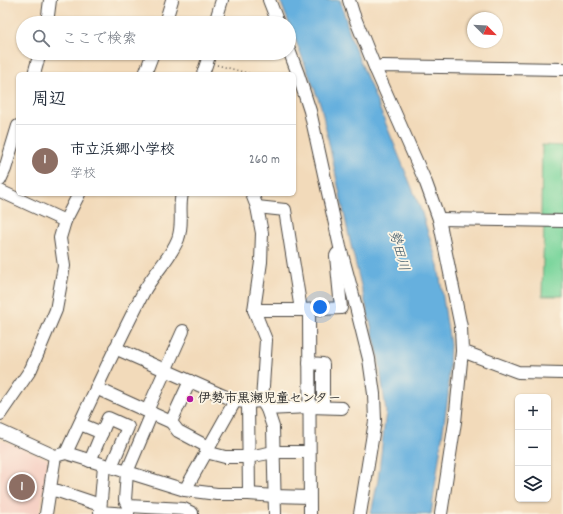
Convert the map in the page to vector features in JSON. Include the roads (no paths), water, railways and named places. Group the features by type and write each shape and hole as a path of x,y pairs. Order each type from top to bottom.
{"street":[{"path":"48,16 50,0"},
{"path":"167,16 172,0"},
{"path":"217,16 222,0"},
{"path":"269,0 275,16"},
{"path":"349,0 376,70 426,183 439,220 461,327 462,351 455,422 441,514"},
{"path":"35,72 38,60"},
{"path":"146,72 150,60"},
{"path":"293,60 310,111 340,248 369,359 374,394 375,421 360,514"},
{"path":"376,70 382,66 563,69"},
{"path":"0,180 5,169 16,133"},
{"path":"0,191 66,221"},
{"path":"0,414 31,369 56,310 64,266 60,238 78,196"},
{"path":"46,514 50,490 61,455 80,424 115,348 144,291 165,262 177,240 182,226 182,196"},
{"path":"253,196 257,207 262,233 261,262 254,310 266,340 264,405 273,427 275,514"},
{"path":"257,207 285,210 305,310 309,363 310,514"},
{"path":"439,220 563,221"},
{"path":"254,310 341,308 336,256 340,248"},
{"path":"128,511 125,500 127,472 165,370 183,331"},
{"path":"115,348 235,401 264,405 342,408"},
{"path":"462,351 518,372 563,373"},
{"path":"309,363 323,364 323,407"},
{"path":"171,422 190,381"},
{"path":"96,388 171,422 178,431 207,450 225,458 248,457 274,452 309,452"},
{"path":"185,490 235,401"},
{"path":"248,402 249,494"},
{"path":"90,461 108,418 128,427 107,466 100,512 184,509 192,514"},
{"path":"80,424 102,433"},
{"path":"0,431 61,455 90,461 185,490 217,494 309,497"},
{"path":"50,490 58,491 100,505"}],"water":[{"name":"勢田川","path":"280,0 340,0 352,41 421,210 438,265 450,344 448,396 431,514 371,514 378,480 386,411 378,354 350,241 321,106 296,41 296,16 286,16"}],"place":[{"name":"伊勢市黒瀬児童センター","path":"190,399"},
{"name":"市立浜郷小学校","path":"22,487"}]}
